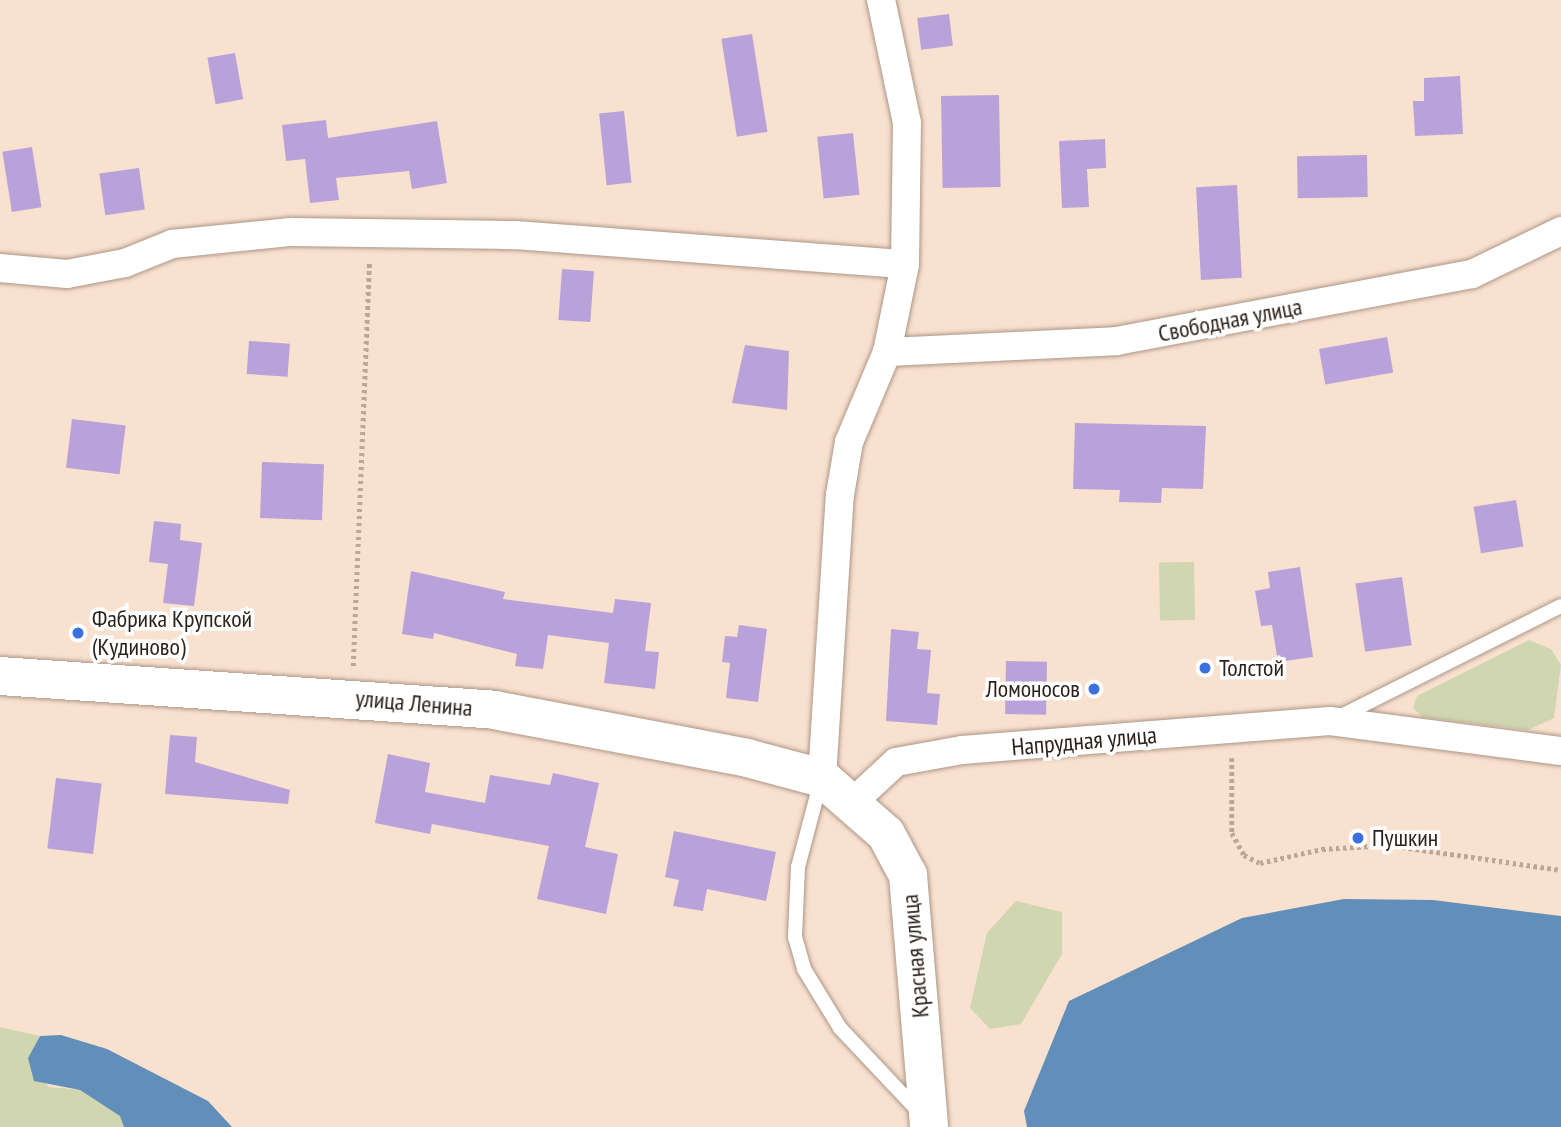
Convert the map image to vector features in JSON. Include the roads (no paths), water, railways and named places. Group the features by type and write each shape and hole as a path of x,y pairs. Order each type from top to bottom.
{"main road":[{"name":"улица Ленина","path":"0,676 352,698 494,710 614,731 822,778"},
{"name":"Красная улица","path":"822,778 853,801 886,834 908,875 928,1124"}],"street":[{"path":"822,778 840,495 849,442 887,352 905,264 906,123 881,0"},
{"name":"Свободная улица","path":"887,352 1117,341 1472,274 1561,231"},
{"path":"0,268 66,274 125,262 172,244 291,232 515,234 905,264"},
{"name":"Напрудная улица","path":"853,801 896,762 962,750 1330,721 1561,751"}],"lane":[{"path":"1330,721 1561,606"},
{"path":"822,778 798,867 794,937 804,969 840,1028 928,1124"}],"water":[{"path":"1344,899 1433,900 1561,916 1561,1127 1027,1127 1024,1111 1069,1001 1242,918"},
{"path":"61,1035 107,1049 208,1101 232,1127 124,1127 120,1116 80,1090 34,1081 28,1058 40,1036"}],"place":[{"name":"Фабрика Крупской (Кудиново)","path":"78,633"},
{"name":"Толстой","path":"1205,668"},
{"name":"Ломоносов","path":"1094,689"},
{"name":"Пушкин","path":"1358,838"}]}
